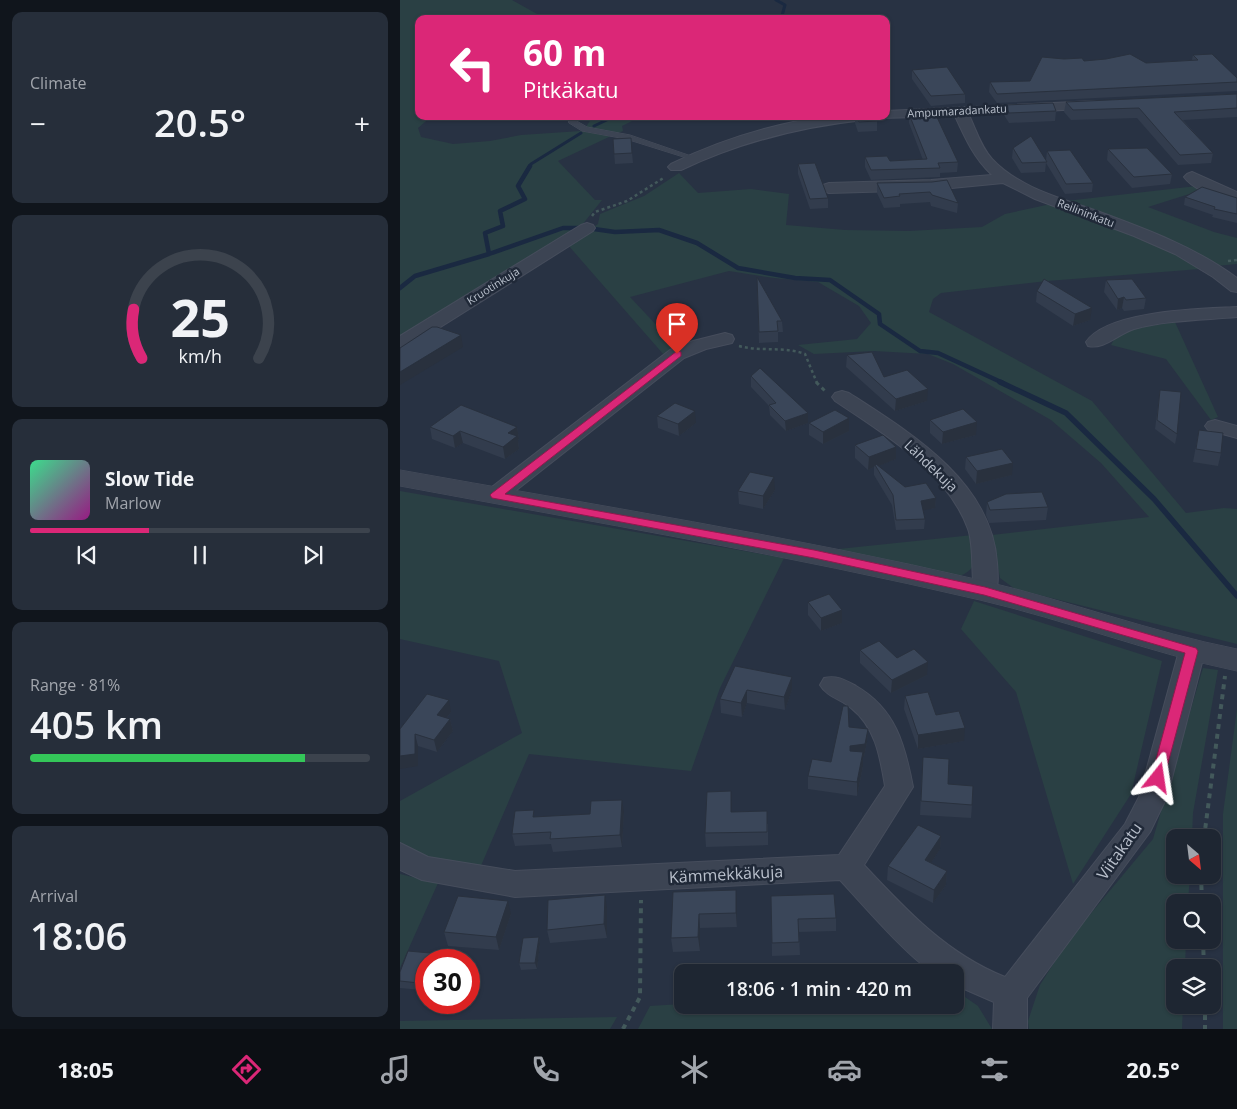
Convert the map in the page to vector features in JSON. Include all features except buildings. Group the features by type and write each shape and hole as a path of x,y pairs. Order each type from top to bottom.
{"street":[{"name":"Ampumaradankatu","path":"890,114 1109,104"},
{"name":"Reilininkatu","path":"960,112 986,161 1005,178 1029,191 1151,237 1192,256 1222,274 1237,287"},
{"path":"676,167 693,158 759,134 793,125 832,120"},
{"path":"1192,176 1204,185 1237,198"},
{"path":"829,188 931,185 980,182 1005,178"},
{"name":"Kruotinkuja","path":"400,344 587,228"},
{"path":"1095,342 1105,334 1133,323 1237,312"},
{"path":"496,495 677,354 700,345 725,339"},
{"name":"Lähdekuja","path":"842,398 894,431 926,458 961,495 980,529 987,562 985,591"},
{"path":"1215,426 1237,432"},
{"path":"400,478 814,554 985,591 1192,651 1232,659"},
{"name":"Viitakatu","path":"1011,994 1136,832 1153,797 1192,651"},
{"path":"832,685 861,701 883,727 893,752 899,788 847,867 919,942 950,966 982,983 1011,994 1010,1029"},
{"name":"Kämmekkäkuja","path":"400,855 422,868 515,884 847,867"}],"lane":[{"path":"572,120 585,129 627,137 693,158"}],"path":[{"path":"587,228 595,212 627,201 668,175 676,167"},
{"path":"725,339 735,345 748,349 793,348 805,354 816,382 827,394 842,398"},
{"path":"1205,829 1232,659"},
{"path":"623,1029 640,997 641,879"},
{"path":"1205,1014 1205,1029"}],"green space":[{"path":"400,0 512,0 539,15 415,15 415,120 427,120 418,128 421,137 453,144 490,141 521,135 581,131 611,136 558,161 595,200 602,200 582,225 400,336"},
{"path":"590,120 634,120 622,126 623,131 618,133 586,127"},
{"path":"679,173 698,193 751,189 789,194 786,225 845,230 909,231 982,227 1005,214 1051,204 1143,240 1177,255 1200,269 1047,281 941,293 933,299 929,312 1092,401 1186,513 1224,508 1237,509 1237,644 1015,589 1000,578 992,535 1149,517 1101,463 1051,420 953,364 928,354 874,351 814,354 798,345 857,339 871,323 859,306 818,282 729,271 630,297 675,345 664,355 568,245 598,224 600,214 644,196"},
{"path":"1197,186 1202,190 1148,207 1214,232 1237,238 1237,264 1216,266 1066,201"},
{"path":"1175,322 1218,417 1211,420 1166,359 1111,345 1117,334 1130,329"},
{"path":"400,491 784,558 720,688 691,771 529,754 480,868 433,864 400,842 400,801 522,733 499,661 400,639"},
{"path":"973,535 974,564 971,569 960,576 829,550"},
{"path":"974,601 1162,661 1131,794 1073,884 1016,692 961,629"},
{"path":"1203,668 1218,670 1193,813 1192,829 1166,829 1166,884 1189,884 1189,894 1166,894 1166,949 1186,949 1185,959 1166,959 1166,1014 1183,1014 1182,1029 1029,1029 1028,1021 1040,985 1067,942 1153,839"},
{"path":"1237,709 1237,1029 1223,1029 1223,814"},
{"path":"400,874 438,883 400,968"},
{"path":"964,996 978,1006 992,1029 638,1029 650,1006 674,1004 674,1014 964,1014"},
{"path":"617,1017 610,1029 400,1029 400,1021"}],"waterway":[{"path":"776,0 785,5 782,15"},
{"path":"594,126 607,120"},
{"path":"529,167 581,133"},
{"path":"489,254 485,233 503,226 500,211 525,199 518,186 530,166"},
{"path":"489,254 563,228 587,228 615,232 659,230 697,243 738,268 795,278 830,280 879,314 880,324 920,351 938,353 1003,383"},
{"path":"400,288 415,276 489,254"},
{"path":"1000,382 1066,413 1154,499 1237,596"}],"route":[{"path":"677,354 496,495 814,554 985,591 1192,651 1158,778"}]}
